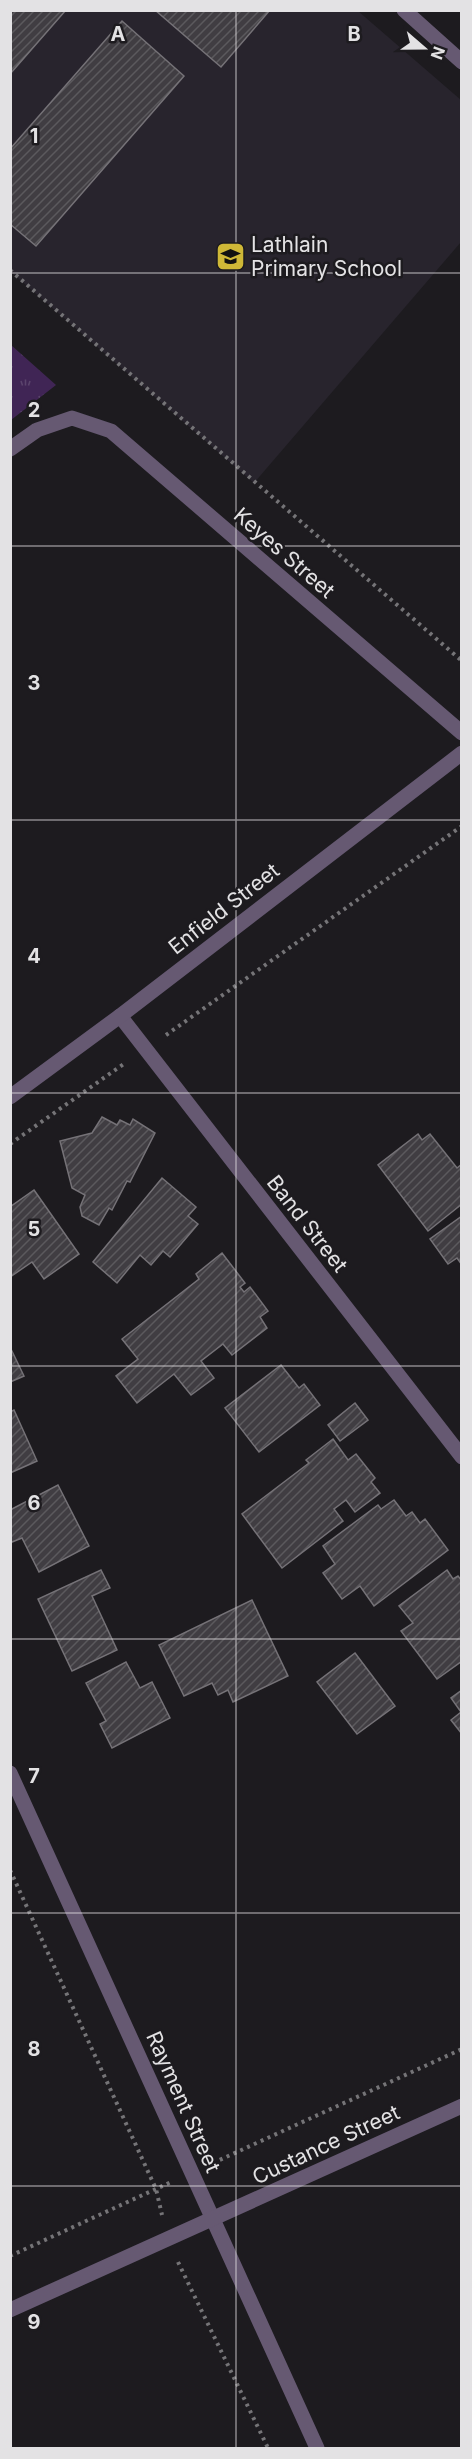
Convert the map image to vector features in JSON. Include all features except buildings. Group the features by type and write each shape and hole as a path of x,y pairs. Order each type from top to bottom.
{"street":[{"path":"404,10 462,62"},
{"name":"Keyes Street","path":"10,449 37,430 72,418 111,431 462,733"},
{"name":"Enfield Street","path":"10,1096 120,1016 462,753"},
{"name":"Band Street","path":"120,1016 462,1457"},
{"name":"Rayment Street","path":"10,1773 317,2448"},
{"name":"Custance Street","path":"10,2310 462,2106"}],"path":[{"path":"10,270 462,661"},
{"path":"10,1144 462,826"},
{"path":"10,1870 156,2189 167,2240 268,2448"},
{"path":"10,2256 462,2049"}],"shaded area":[{"name":"Lathlain Primary School","path":"11,11 358,11 461,100 461,242 254,483 11,272"}],"green space":[{"path":"11,345 56,385 11,420"}],"place":[{"name":"Lathlain Primary School","path":"230,257"}]}
